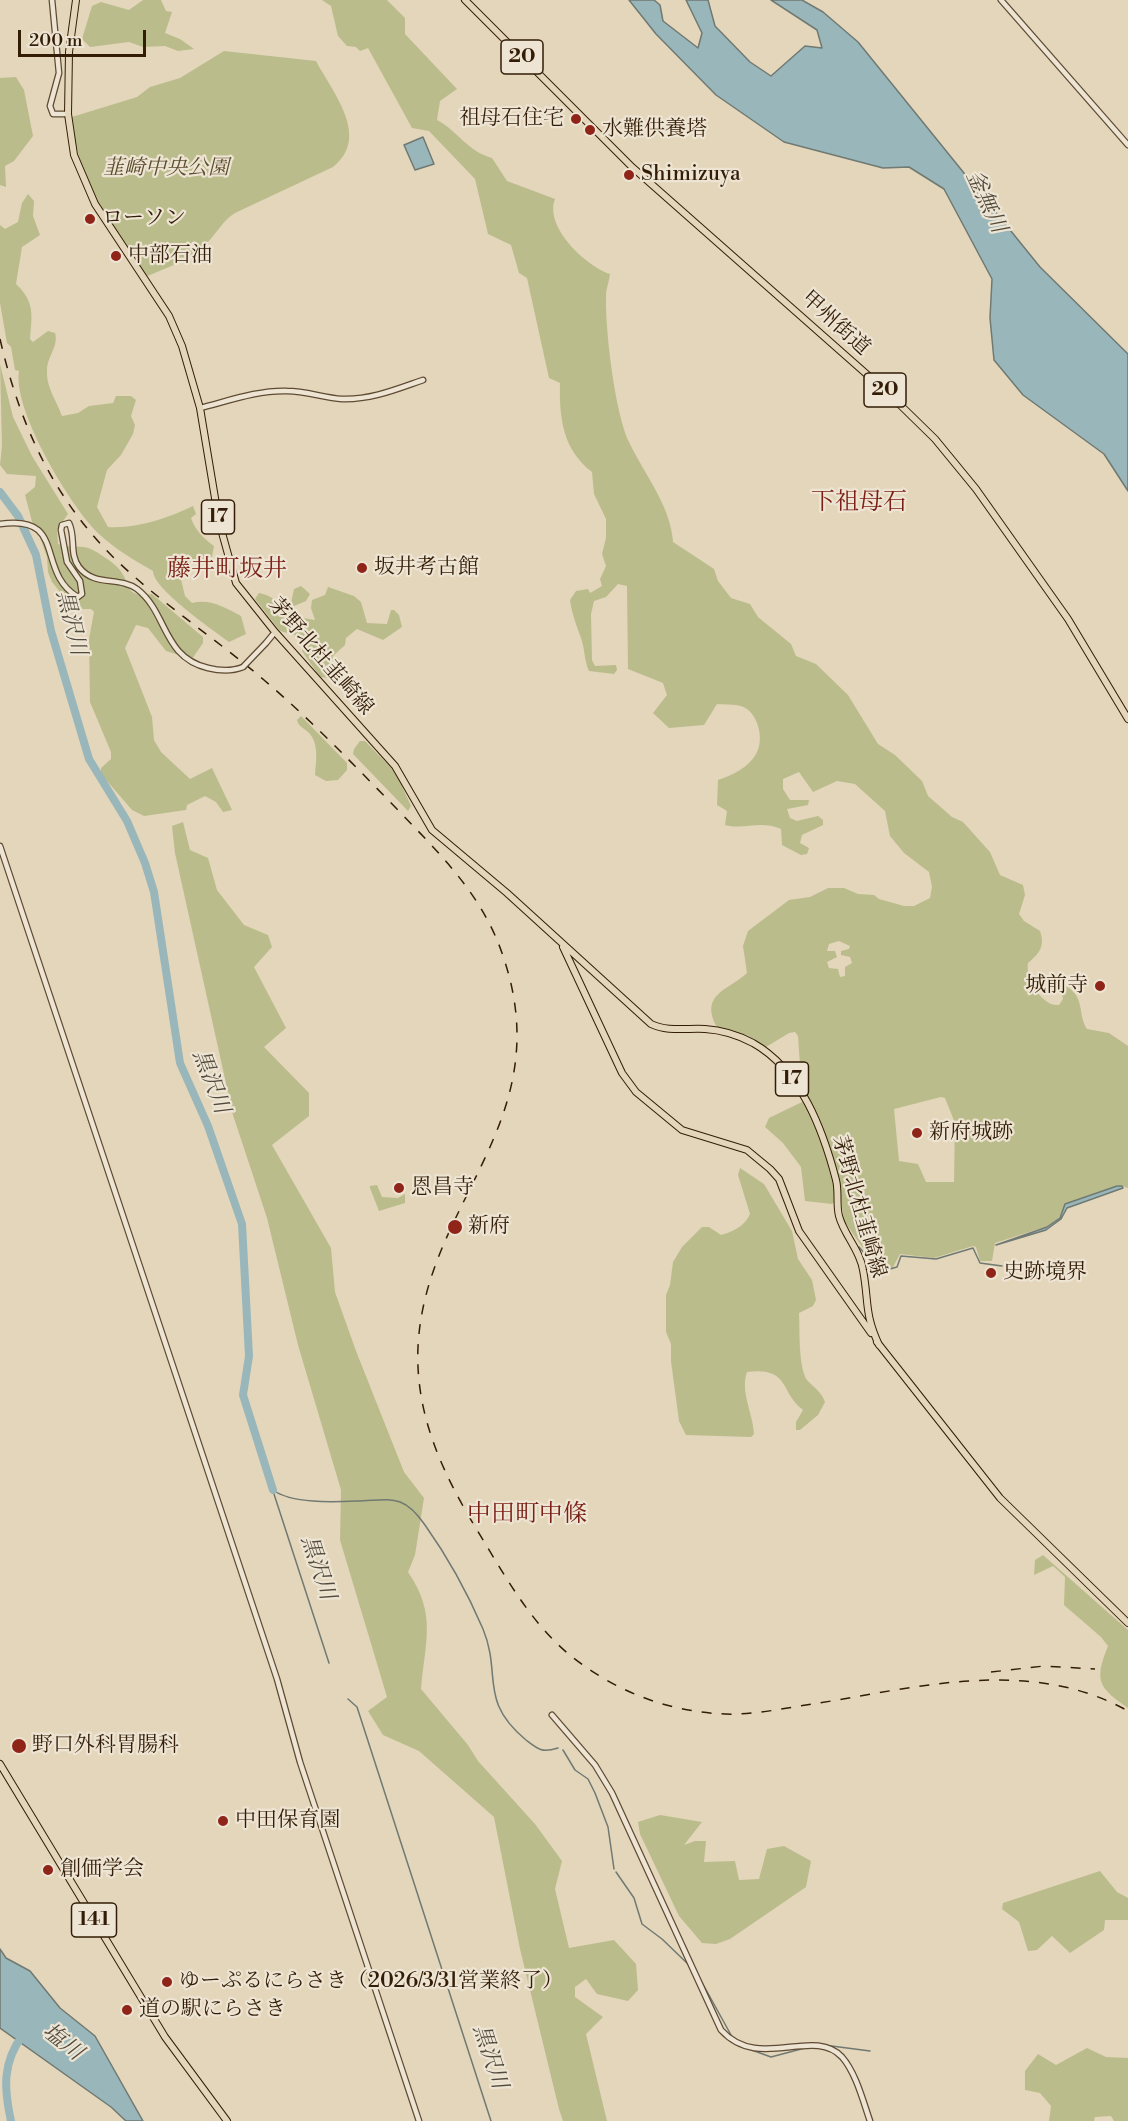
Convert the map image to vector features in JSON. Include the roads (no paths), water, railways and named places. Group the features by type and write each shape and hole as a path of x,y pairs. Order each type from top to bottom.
{"main road":[{"name":"茅野北杜韮崎線","path":"76,0 69,52 68,114 71,144 80,174 96,207 169,316 182,346 200,408 218,512 233,576 240,591 395,766 432,830 558,939 651,1024 672,1029 713,1030 734,1035 763,1050 795,1082 812,1112 836,1180 839,1217 859,1254 863,1268 867,1314 879,1345"},
{"name":"甲州街道","path":"465,0 632,167 888,393 935,439 976,489 1068,619 1128,719"},
{"name":"茅野北杜韮崎線","path":"558,939 630,1086 682,1130 747,1150 770,1169 779,1179 799,1231 879,1345 1000,1498 1128,1623"},
{"name":"141","path":"0,1764 165,2037 227,2121"}],"street":[{"path":"52,0 58,73 50,111 56,115 68,114"},
{"path":"1001,0 1128,145"},
{"path":"200,408 270,392 287,391 341,399 368,397 423,380"},
{"path":"0,524 18,522 31,524 43,535 54,568 76,597 82,594 82,587 67,562 62,530 66,523 71,526 73,556 77,565 91,577 103,582 135,588 151,604 168,637 185,659 196,666 222,671 243,667 275,632"},
{"path":"0,846 278,1684 300,1762 418,2121"},
{"path":"552,1715 588,1756 609,1786 659,1890 721,2030 734,2042 749,2048 818,2046 835,2052 846,2064 870,2121"}],"water":[{"name":"釜無川","path":"629,0 654,0 660,5 663,21 698,48 702,33 686,0 708,0 715,26 750,62 771,76 805,46 822,48 817,30 771,0 802,0 823,12 858,42 1040,267 1128,354 1128,491 1104,454 1023,395 994,360 990,318 992,279 944,189 909,167 883,168 784,142 716,95 656,34"},
{"path":"423,137 434,164 415,170 404,145"},
{"path":"1117,1186 1123,1188 1067,1208 1061,1219 1046,1230 996,1245 1047,1227 1060,1218 1065,1204"},
{"name":"塩川","path":"0,1949 6,1958 30,1971 60,2008 95,2036 143,2121 126,2121 111,2107 0,2028"}],"waterway":[{"name":"黒沢川","path":"0,492 18,516 36,555 51,631 89,759 127,821 145,863 154,892 180,1063 208,1126 242,1224 249,1356 243,1395 273,1490"},
{"path":"859,1247 866,1255 874,1256 876,1267 890,1269 897,1267 901,1256 936,1259 973,1248 980,1263 1002,1266"},
{"path":"273,1490 281,1495 302,1500 337,1502 388,1500 403,1503 410,1508 441,1549 483,1629 491,1660 496,1699 502,1712 511,1726 534,1746 541,1750 558,1748"},
{"name":"黒沢川","path":"273,1491 329,1663"},
{"name":"黒沢川","path":"348,1699 357,1707 491,2121"},
{"path":"563,1750 575,1770 588,1779 595,1793 608,1827 614,1869"},
{"path":"616,1872 634,1898 642,1924 662,1939 688,1964"},
{"path":"699,1977 731,2035"},
{"path":"11,2121 6,2076 11,2055 23,2035"},
{"path":"824,2045 870,2051"},
{"path":"749,2049 771,2057 805,2048"}],"railway":[{"path":"0,339 17,400 41,456 55,483 91,534 113,557 168,605 264,680 332,742 458,876 484,913 494,934 503,956 516,1014 515,1067 503,1114 442,1248 426,1295 418,1347 418,1372 426,1420 453,1487 511,1586 536,1621 566,1652 599,1676 650,1700 706,1713 753,1713 925,1686 967,1681 1008,1680 1049,1684 1089,1694 1128,1711"},
{"path":"991,1672 1044,1666 1095,1669"}],"place":[{"name":"祖母石住宅","path":"576,119"},
{"name":"水難供養塔","path":"590,130"},
{"name":"Shimizuya","path":"629,175"},
{"name":"ローソン","path":"90,219"},
{"name":"中部石油","path":"116,256"},
{"name":"坂井考古館","path":"362,568"},
{"name":"城前寺","path":"1100,986"},
{"name":"新府城跡","path":"917,1133"},
{"name":"恩昌寺","path":"399,1188"},
{"name":"新府","path":"455,1227"},
{"name":"史跡境界","path":"991,1273"},
{"name":"野口外科胃腸科","path":"19,1746"},
{"name":"中田保育園","path":"223,1821"},
{"name":"創価学会","path":"48,1870"},
{"name":"ゆーぷるにらさき（2026/3/31営業終了）","path":"167,1982"},
{"name":"道の駅にらさき","path":"127,2010"}],"district":[{"name":"下祖母石","path":"859,503"},
{"name":"藤井町坂井","path":"227,570"},
{"name":"中田町中條","path":"527,1515"}],"park label":[{"name":"韮崎中央公園","path":"166,169"}]}
